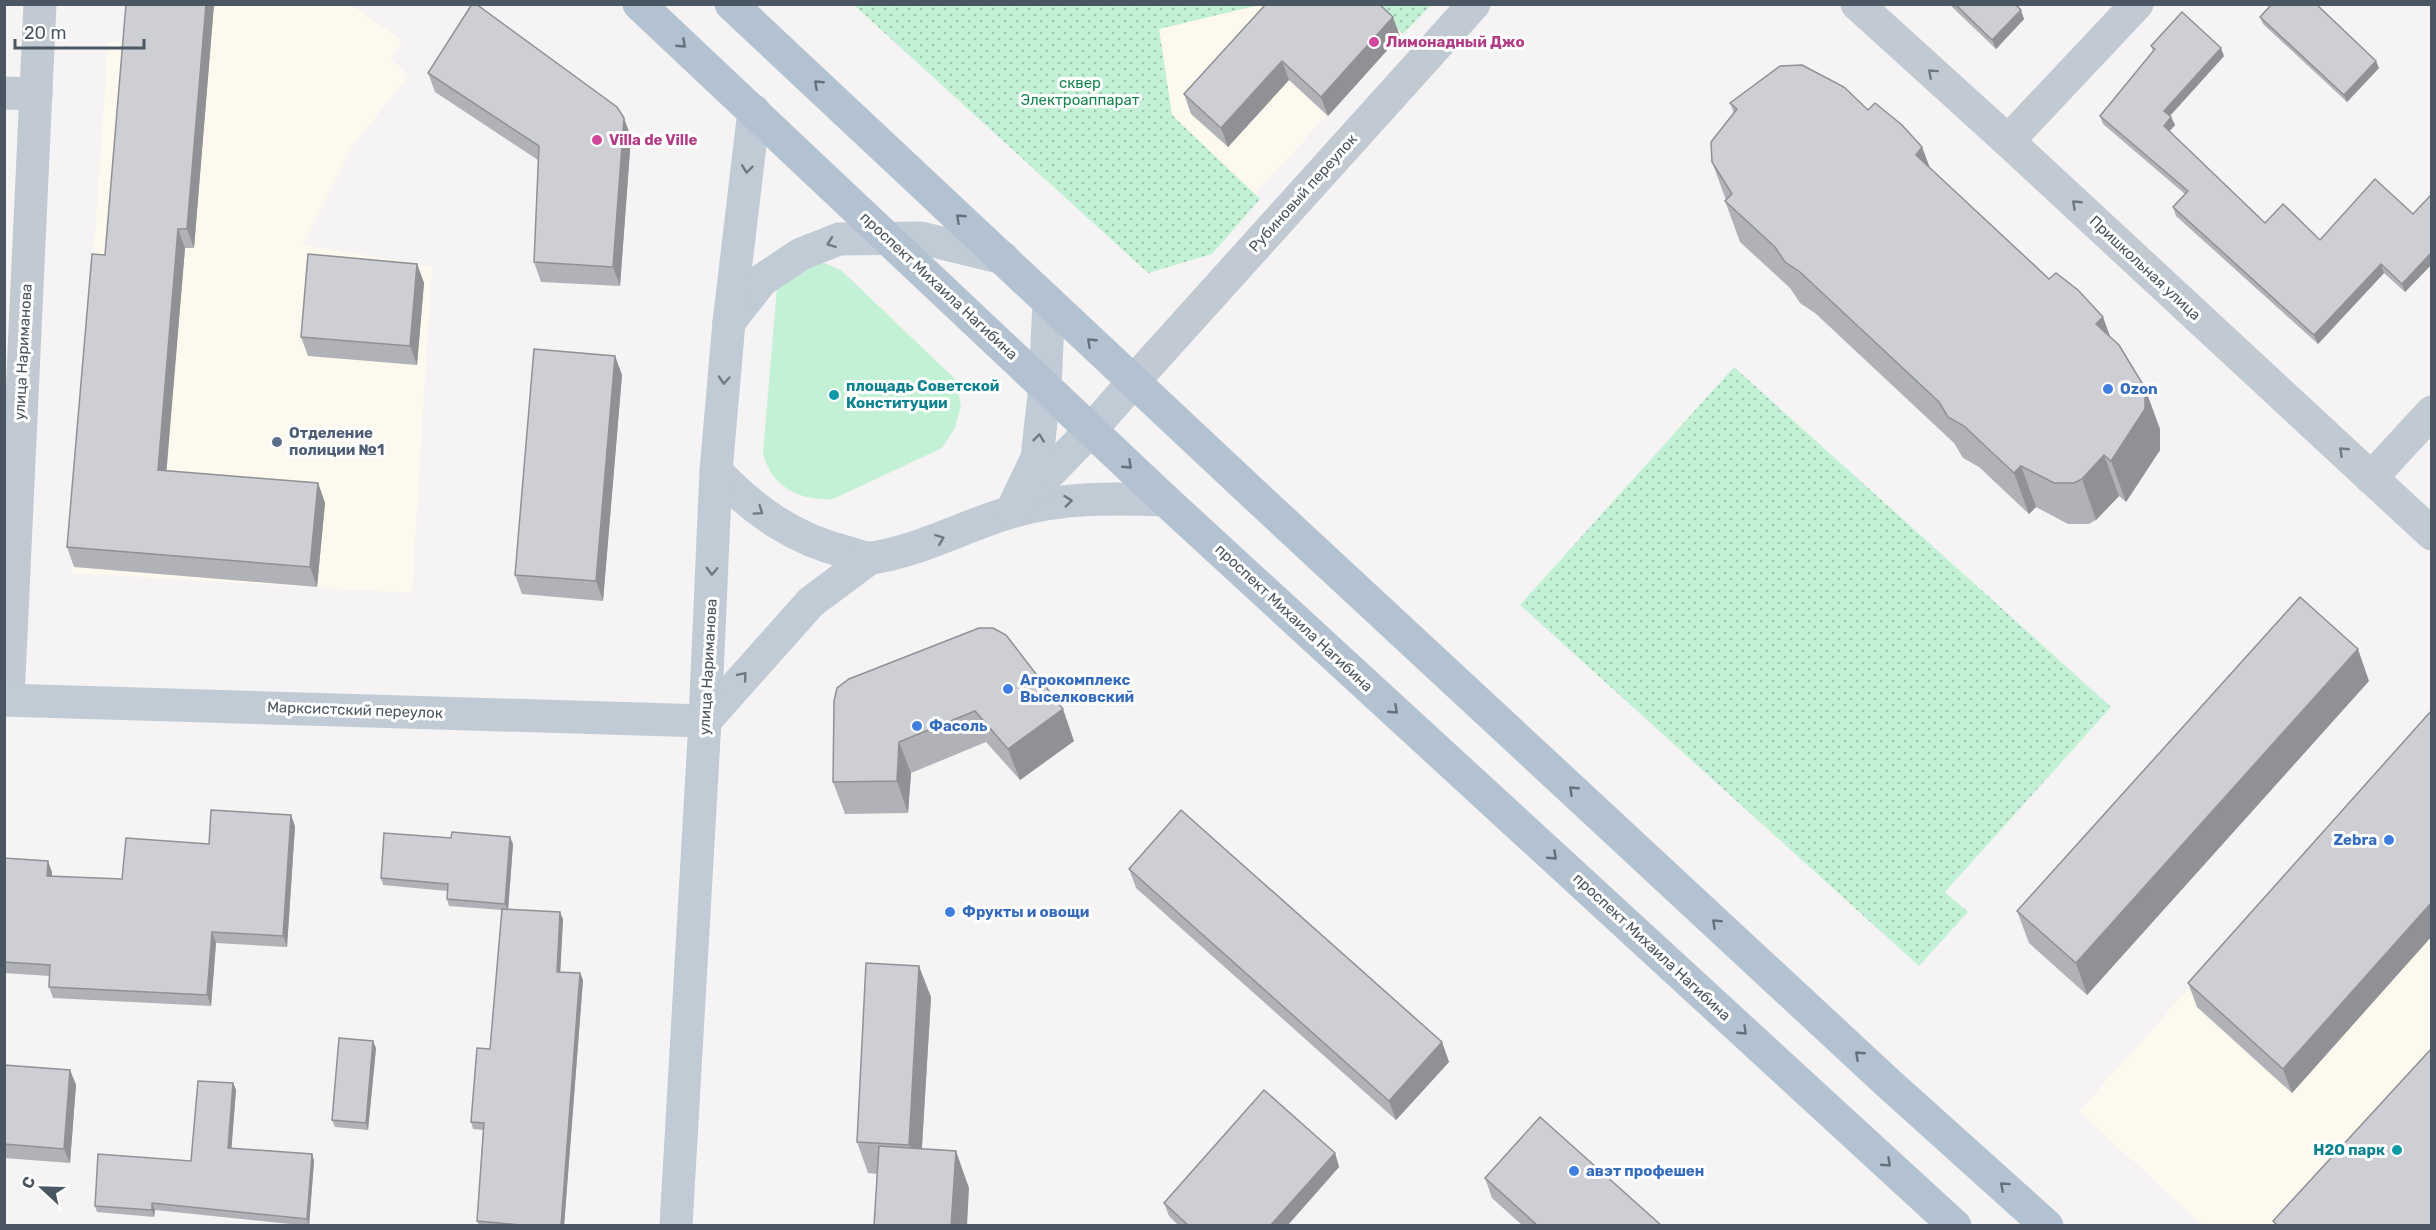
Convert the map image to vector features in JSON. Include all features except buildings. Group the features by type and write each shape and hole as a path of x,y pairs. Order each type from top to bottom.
{"main road":[{"name":"проспект Михаила Нагибина","path":"639,4 1166,500 1955,1226"},
{"path":"731,4 1133,382 2047,1226"}],"street":[{"name":"улица Нариманова","path":"6,700 20,93 40,4"},
{"name":"Рубиновый переулок","path":"1133,382 1474,4"},
{"name":"Пришкольная улица","path":"1857,4 2432,534"},
{"path":"2008,141 2137,4"},
{"name":"улица Нариманова","path":"676,1226 705,721 716,471 729,322 754,111"},
{"path":"729,322 762,280 801,254 839,239 921,238 1003,258"},
{"path":"1011,512 1036,458 1045,386 1049,302"},
{"path":"1011,512 1091,430 1133,382"},
{"path":"2371,478 2432,412"},
{"path":"716,471 746,502 781,527 828,548 870,558"},
{"path":"705,721 811,602 870,558 933,543 1011,512 1066,501 1112,498 1166,500"},
{"name":"Марксистский переулок","path":"6,700 705,721"}],"shaded area":[{"path":"1371,4 1403,34 1254,194 1172,115 1159,29 1259,5 1278,15"},
{"path":"128,5 351,5 402,40 391,59 409,76 353,145 303,245 432,266 412,593 72,573 108,43 125,40"},
{"path":"2431,719 2431,1225 2202,1225 2079,1111"}],"green space":[{"name":"cквер Электроаппарат","path":"854,5 1259,5 1159,29 1172,115 1260,199 1212,254 1148,273"},
{"path":"1371,5 1431,5 1403,34"},
{"path":"816,261 842,271 956,380 961,406 955,428 942,448 833,499 809,497 789,490 773,475 763,453 777,287"},
{"path":"1734,367 2111,707 1945,892 1968,912 1919,966 1520,605"}],"place":[{"name":"Лимонадный Джо","path":"1374,42"},
{"name":"Villa de Ville","path":"597,140"},
{"name":"Ozon","path":"2108,389"},
{"name":"площадь Советской Конституции","path":"834,395"},
{"name":"Отделение полиции №1","path":"277,442"},
{"name":"Агрокомплекс Выселковский","path":"1008,689"},
{"name":"Фасоль","path":"917,726"},
{"name":"Zebra","path":"2389,840"},
{"name":"Фрукты и овощи","path":"950,912"},
{"name":"H2O парк","path":"2397,1150"},
{"name":"авэт профешен","path":"1574,1171"}]}
